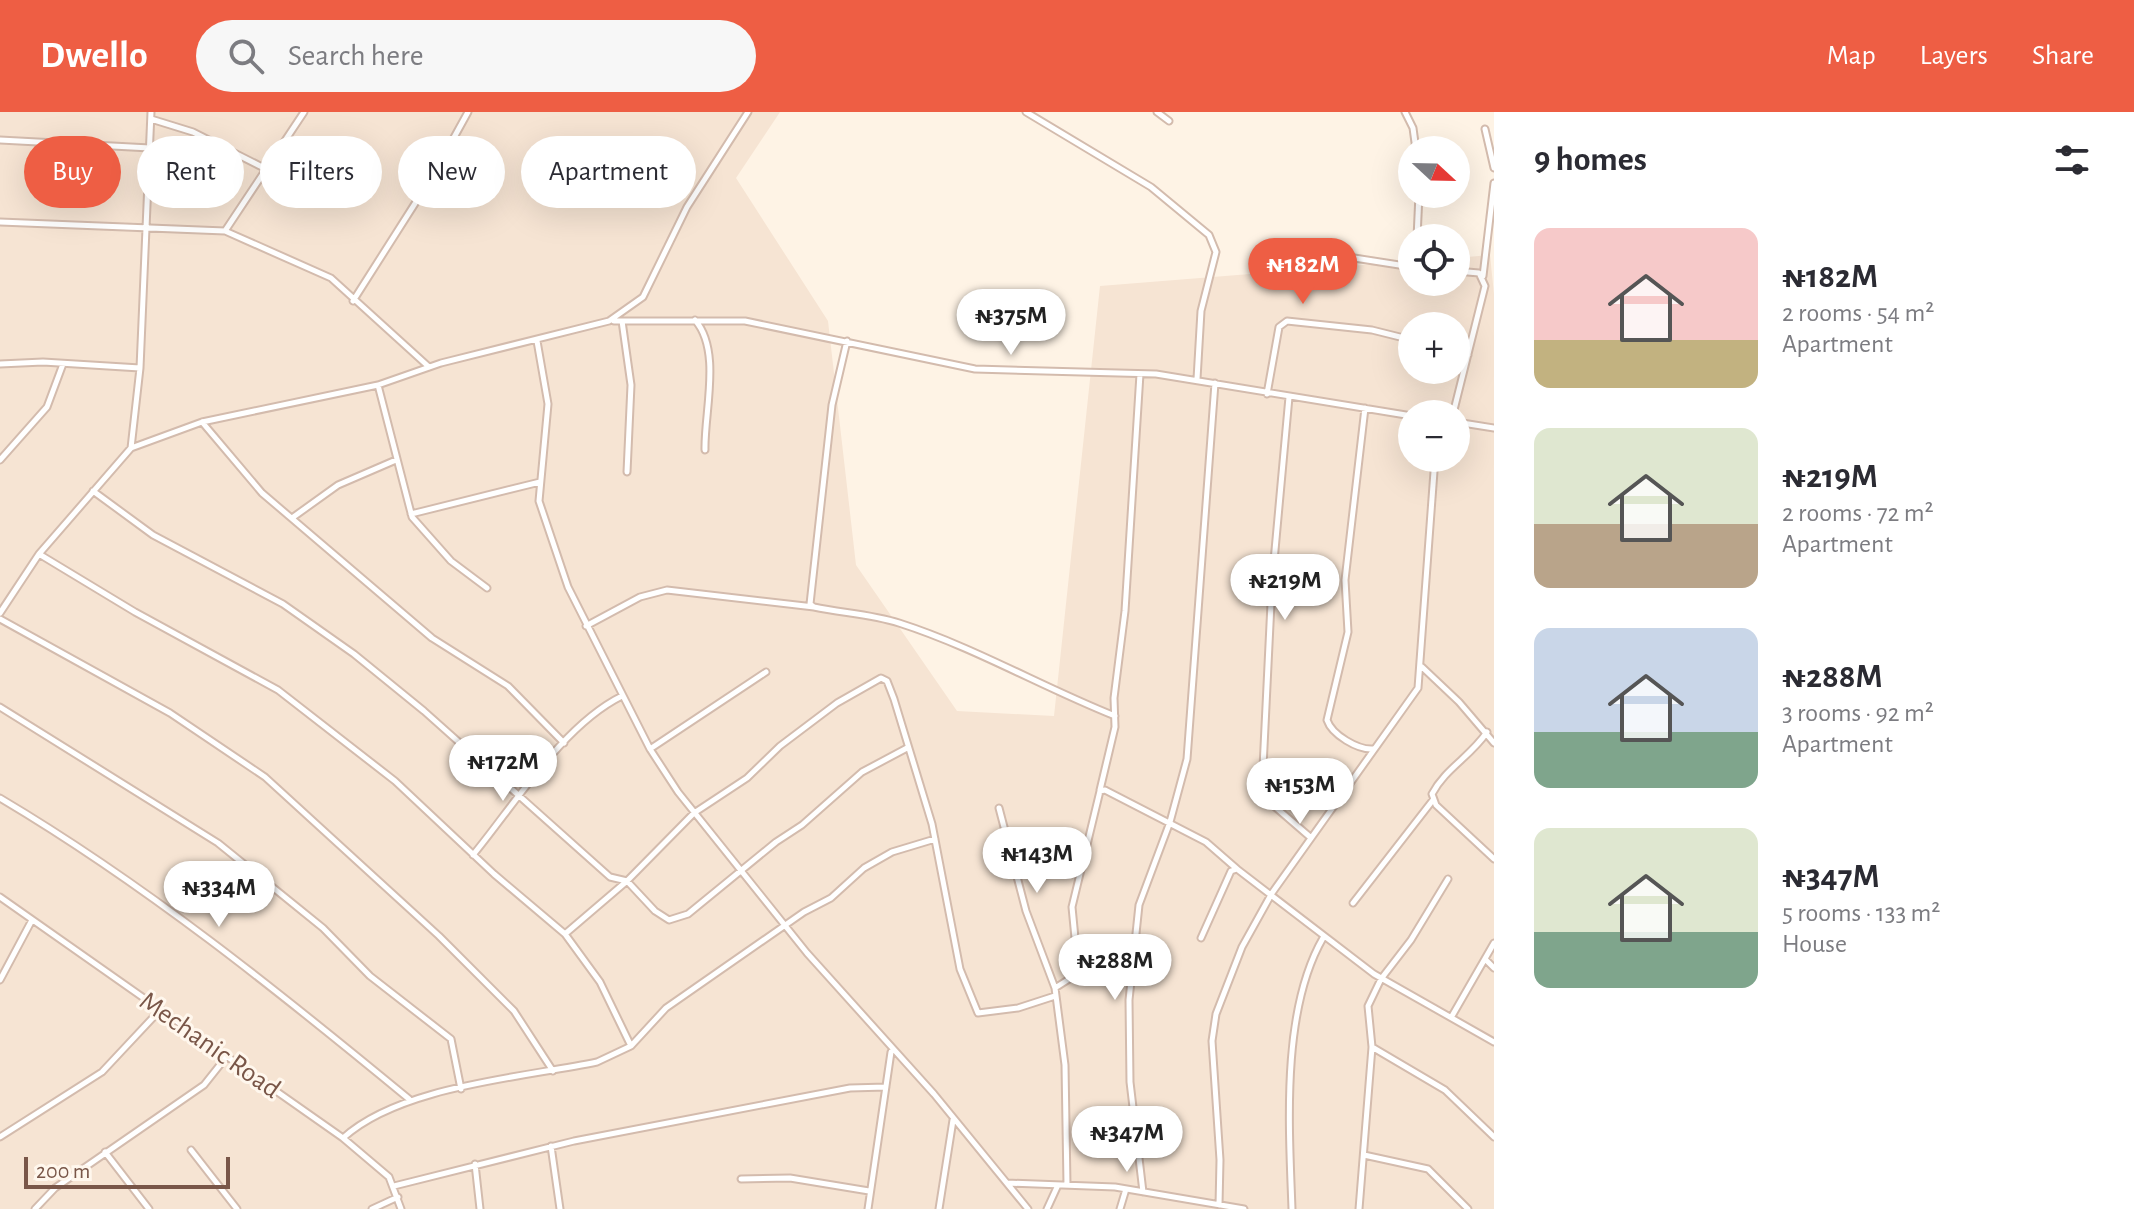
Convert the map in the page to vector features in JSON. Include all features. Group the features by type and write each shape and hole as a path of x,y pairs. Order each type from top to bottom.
{"street":[{"path":"289,136 304,112"},
{"path":"353,301 435,172 468,112"},
{"path":"609,321 643,297 687,207 748,112"},
{"path":"1026,112 1151,187 1209,235 1216,252 1201,311 1197,379"},
{"path":"1157,112 1169,121"},
{"path":"1405,112 1414,136"},
{"path":"150,136 151,116 193,132 260,166"},
{"path":"1485,129 1494,168"},
{"path":"0,140 137,147"},
{"path":"225,231 260,181"},
{"path":"1470,347 1485,286 1481,274 1494,183"},
{"path":"131,448 140,368 148,208"},
{"path":"0,222 225,231 331,278 429,367"},
{"path":"1348,257 1398,265"},
{"path":"1470,273 1494,274"},
{"path":"695,319 706,338 710,380 705,450"},
{"path":"553,1071 514,1011 417,916 265,777 170,713 0,616 39,554 131,448 202,422 378,385 429,367 609,321 745,321 975,369 1140,374 1197,379 1267,394 1398,414"},
{"path":"622,321 631,385 627,472"},
{"path":"1267,394 1278,349 1279,327 1287,321 1372,330 1398,336"},
{"path":"537,341 548,404 539,501 556,559 586,626 650,749 694,813 786,926 1028,1209"},
{"path":"814,607 810,597 811,579 831,414 847,341"},
{"path":"0,364 140,368"},
{"path":"0,460 47,407 63,364"},
{"path":"1055,988 1074,976 1078,969 1072,907 1114,741 1140,374"},
{"path":"1143,1192 1130,1082 1129,1000 1139,905 1170,822 1187,759 1215,383"},
{"path":"378,385 411,514 451,561 487,588"},
{"path":"1289,397 1272,583 1262,788 1266,799 1310,837"},
{"path":"1365,408 1345,580 1348,632 1327,720 1330,728 1358,747 1374,749"},
{"path":"202,422 262,493 432,638 508,686 564,743"},
{"path":"1470,424 1494,428"},
{"path":"292,518 338,485 396,460"},
{"path":"1219,1205 1220,1160 1212,1041 1216,1014 1242,947 1272,893 1415,695 1422,667 1434,472"},
{"path":"411,514 540,482"},
{"path":"93,491 153,535 267,594 327,634 424,711 610,877 627,881 637,895 669,920 688,914 802,825 862,772 907,748"},
{"path":"39,554 135,612 278,690 395,781 473,855 565,934 600,982 631,1046"},
{"path":"586,626 640,597 667,590 870,615 1000,663 1115,716"},
{"path":"1422,667 1487,732 1494,743"},
{"path":"650,749 766,672"},
{"path":"565,934 627,881 694,813 747,778 780,746 837,703 881,678 887,681 894,699 935,839 960,969 978,1013 1018,1008 1055,996"},
{"path":"473,855 564,743 594,712 622,696"},
{"path":"0,707 194,826 280,891 370,976 444,1031 456,1049 461,1089"},
{"path":"1353,903 1433,800 1444,775 1474,751 1487,732"},
{"path":"1100,791 1105,790 1216,848 1237,869 1272,893 1323,938 1381,979 1494,1042"},
{"path":"0,798 101,863 237,959 409,1100"},
{"path":"1433,800 1494,859"},
{"path":"999,808 1026,911 1055,988 1065,1065 1067,1185"},
{"path":"343,1138 368,1116 409,1100 610,1058 631,1046 666,1008 831,898 864,868 892,852 935,839"},
{"path":"1201,938 1231,871 1237,869"},
{"path":"1359,1209 1372,1047 1368,1006 1381,979 1411,940 1448,879"},
{"name":"Mechanic Road","path":"0,897 343,1138 381,1168 394,1186 401,1209"},
{"path":"0,980 32,920"},
{"path":"1292,1209 1296,1019 1304,977 1323,938"},
{"path":"1452,1016 1494,943"},
{"path":"1485,959 1494,968"},
{"path":"0,1137 102,1072 161,1009"},
{"path":"1372,1047 1445,1090 1494,1137"},
{"path":"868,1209 892,1051"},
{"path":"35,1209 55,1188 204,1085 227,1056"},
{"path":"394,1186 551,1146 850,1088 886,1087"},
{"path":"939,1209 953,1120"},
{"path":"551,1146 560,1209"},
{"path":"191,1150 237,1209"},
{"path":"105,1152 149,1209"},
{"path":"1364,1155 1428,1169 1468,1209"},
{"path":"475,1164 480,1209"},
{"path":"741,1179 790,1178 869,1191"},
{"path":"1005,1183 1126,1189 1206,1206 1244,1209"},
{"path":"1047,1209 1058,1185"},
{"path":"1120,1209 1126,1189"},
{"path":"372,1209 398,1197"}],"shaded area":[{"path":"0,112 780,112 736,178 828,321 856,565 957,711 1054,716 1100,286 1398,262 1398,296 1470,296 1470,257 1490,255 1494,294 1494,1209 0,1209"}]}
